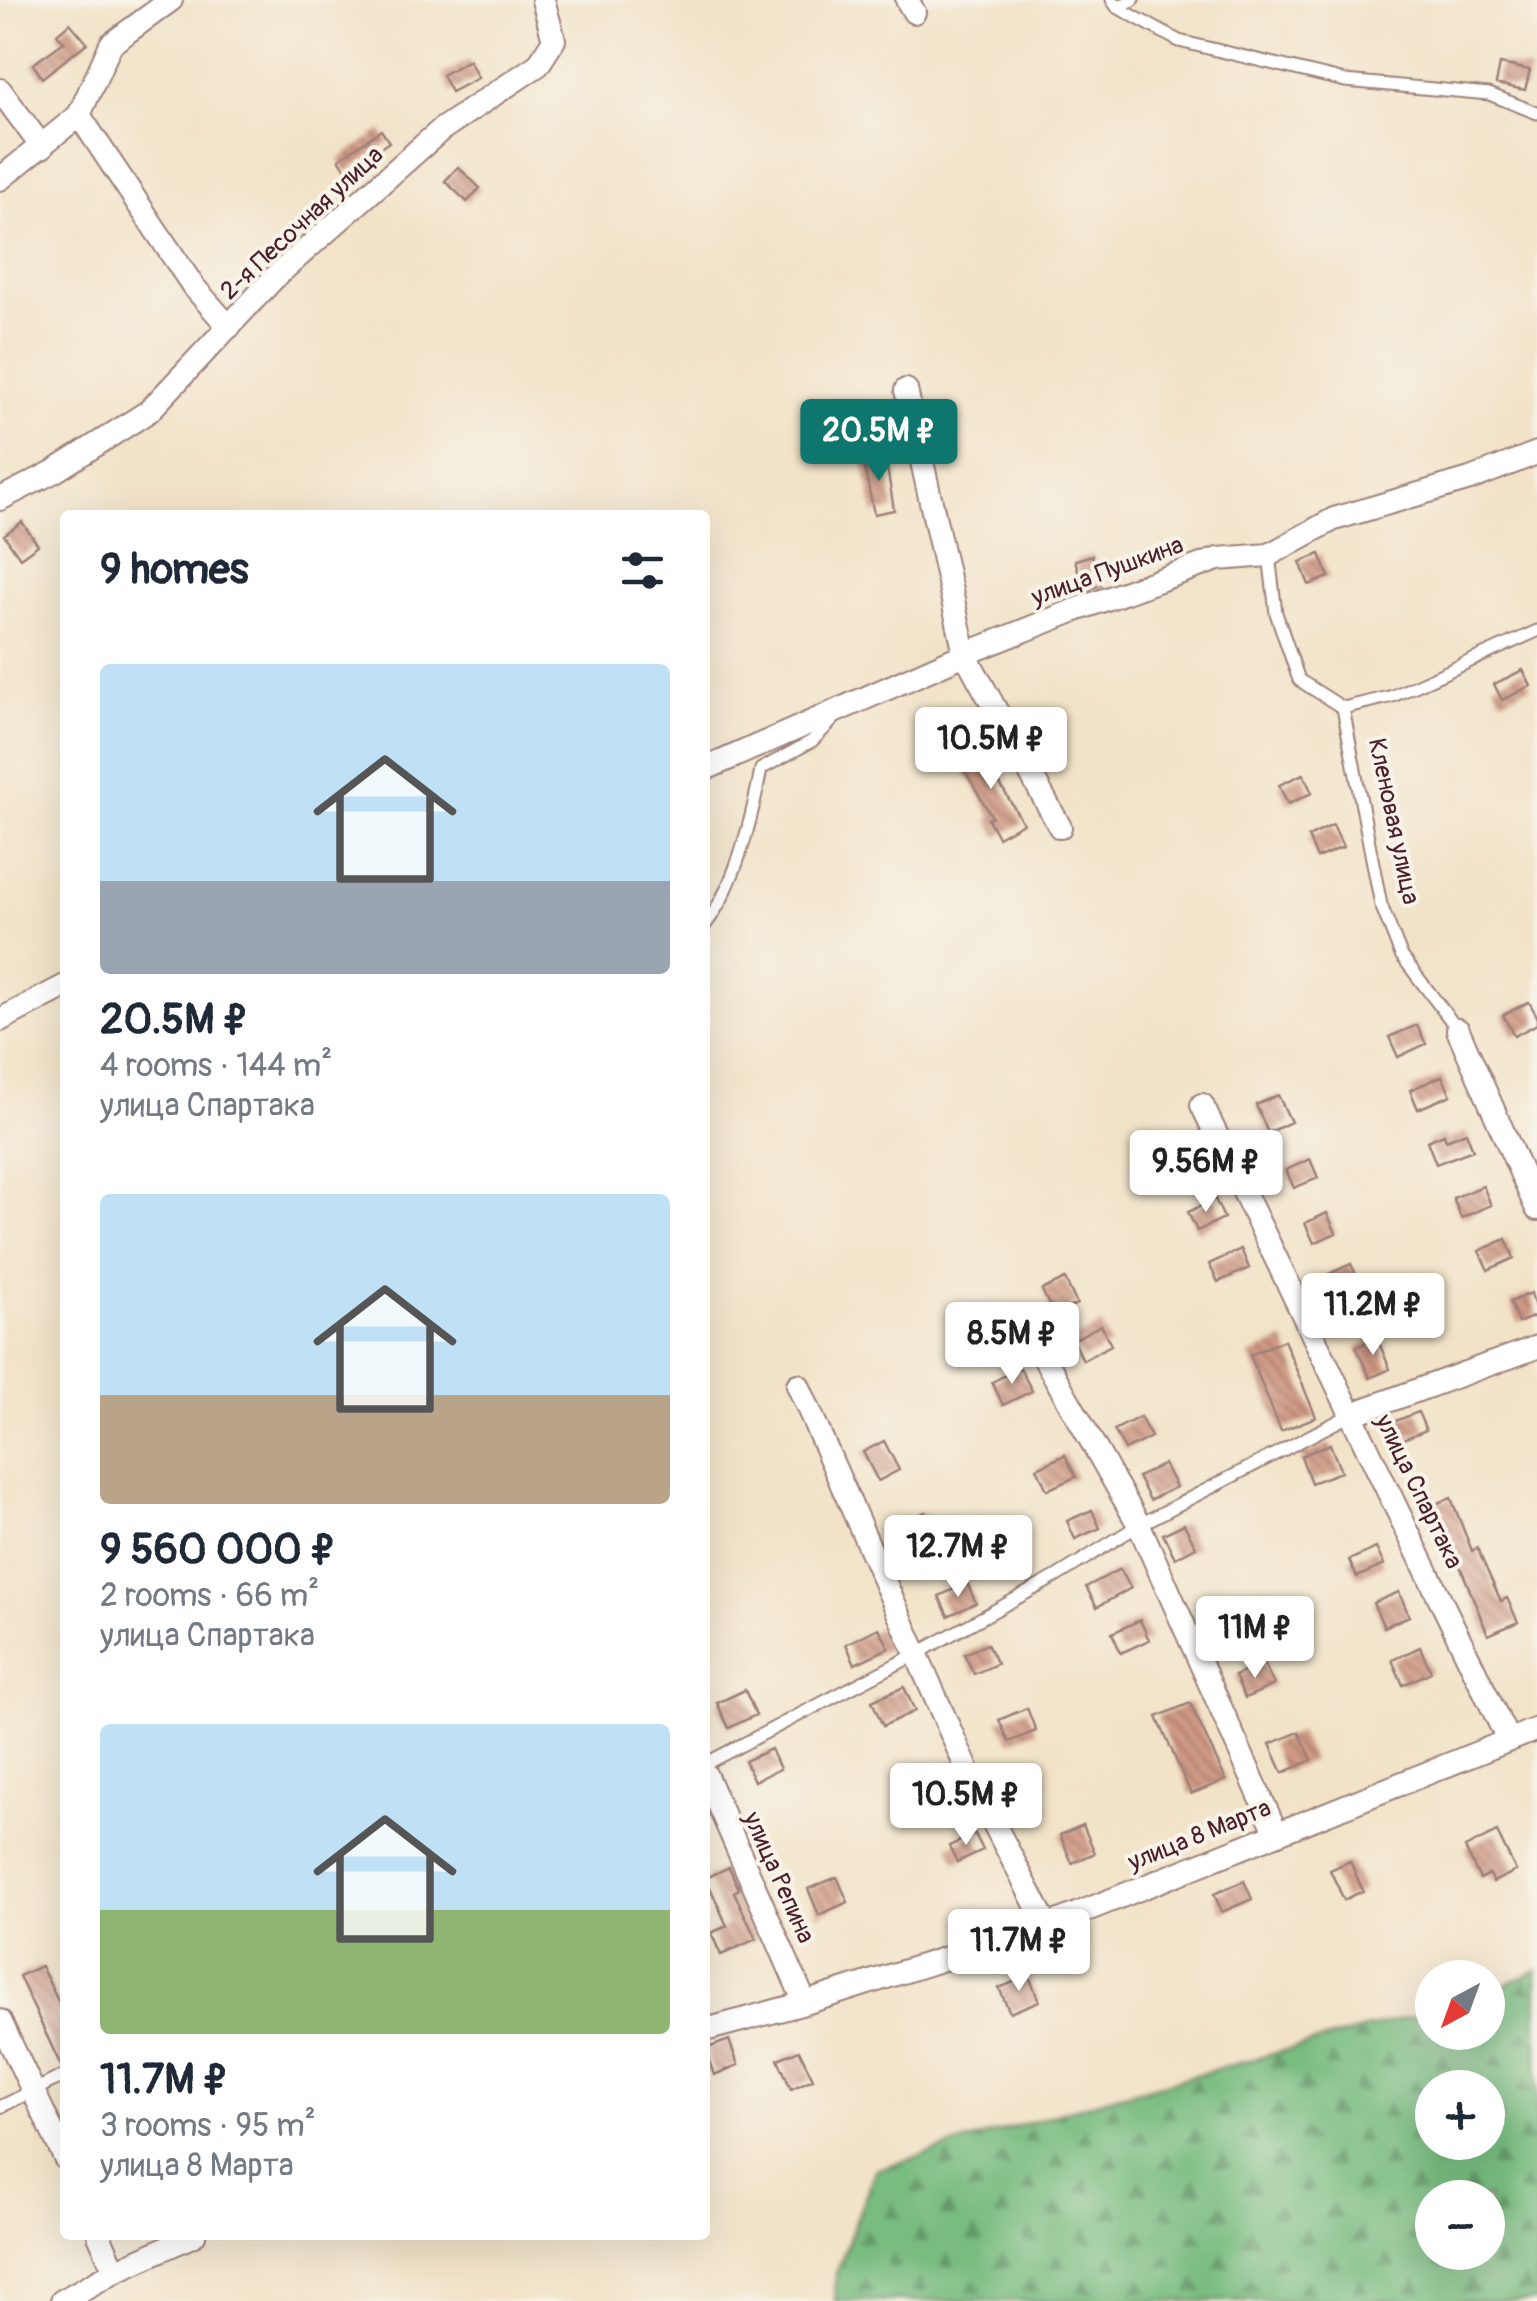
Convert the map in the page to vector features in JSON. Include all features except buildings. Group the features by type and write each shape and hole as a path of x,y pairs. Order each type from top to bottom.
{"street":[{"path":"0,178 79,115 112,44 171,0"},
{"name":"2-я Песочная улица","path":"0,499 55,472 149,411 275,276 442,129 538,65 554,40 544,0"},
{"path":"0,90 42,148"},
{"path":"79,115 193,286 229,327"},
{"path":"906,390 965,654 1060,827"},
{"name":"улица Пушкина","path":"710,767 965,654 1073,611 1218,559 1269,555 1334,519 1470,479 1537,453"},
{"path":"0,1020 60,989"},
{"name":"Кленовая улица","path":"1458,1030 1537,1209"},
{"name":"улица Спартака","path":"1202,1105 1508,1740"},
{"path":"1025,1324 1139,1526 1276,1832"},
{"path":"1352,1414 1537,1348"},
{"path":"798,1385 975,1787 1046,1926"},
{"name":"улица 8 Марта","path":"710,2029 1046,1926 1537,1730"},
{"name":"улица Репина","path":"710,1785 805,2002"},
{"path":"0,2021 60,2147"},
{"path":"101,2240 114,2271"},
{"path":"62,2301 114,2271 183,2240"}],"lane":[{"path":"1114,4 1133,0"},
{"path":"1114,4 1180,41 1345,82 1489,94 1537,113"},
{"path":"1269,555 1276,613 1299,680 1342,708 1393,696 1537,631"},
{"path":"710,918 718,908 752,814 761,769 812,741 848,706"},
{"name":"Кленовая улица","path":"1342,708 1382,904 1402,955 1458,1030"},
{"path":"710,1761 918,1653 1139,1526 1352,1414"},
{"path":"0,2107 60,2078"}],"green space":[{"path":"1537,1970 1537,2301 835,2301 836,2274 875,2170 1099,2101 1415,2016 1415,2050 1505,2050 1505,1984"}]}
